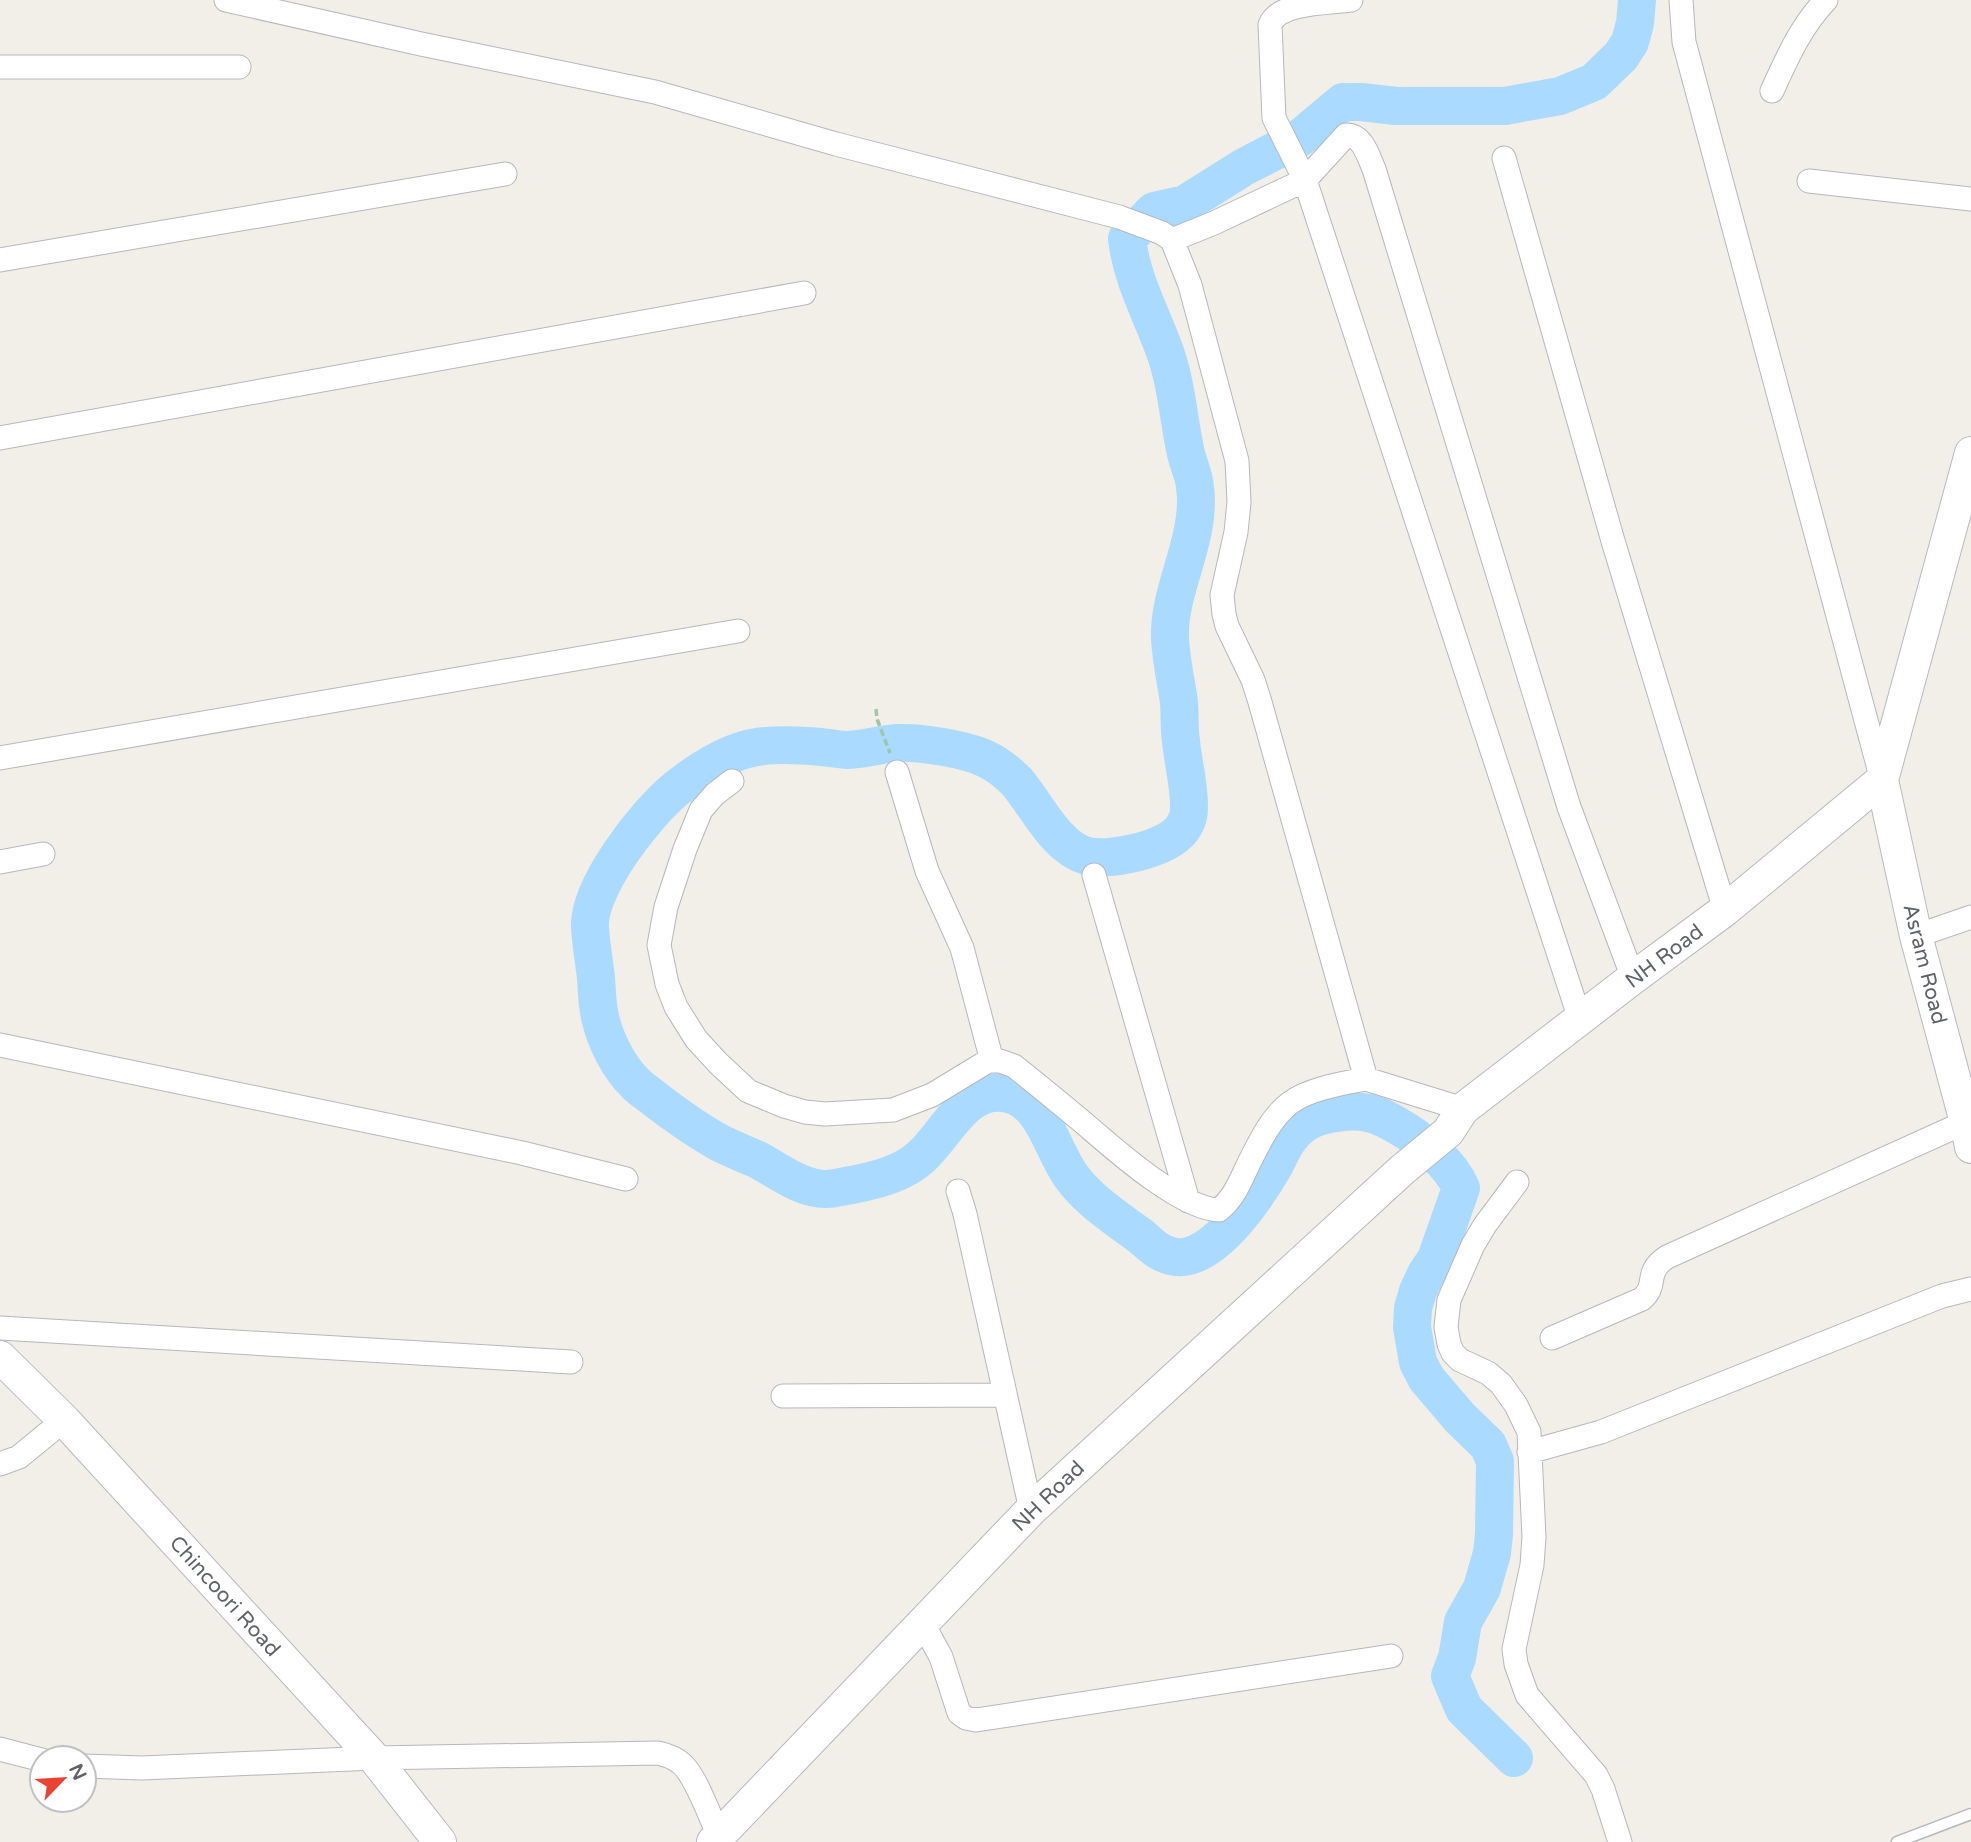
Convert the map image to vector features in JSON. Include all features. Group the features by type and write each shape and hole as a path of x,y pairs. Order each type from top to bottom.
{"main road":[{"path":"1882,780 1971,453"},
{"name":"NH Road","path":"716,1839 1031,1510 1455,1120 1580,1019 1725,910 1882,780"},
{"name":"Asram Road","path":"1882,780 1916,936 1969,1135"},
{"name":"Chincoori Road","path":"0,1357 64,1420 373,1759 440,1842"}],"street":[{"path":"226,0 421,44 655,92 836,144 1119,217 1167,237 1214,223 1300,171 1346,135 1359,139 1374,169 1569,807 1633,978"},
{"path":"1351,0 1292,8 1272,18 1270,25 1274,118 1300,171 1580,1019"},
{"path":"1681,0 1684,42 1882,780"},
{"path":"1772,91 1793,46 1812,15 1826,0"},
{"path":"0,66 239,67"},
{"path":"1504,158 1613,541 1725,910"},
{"path":"0,260 505,174"},
{"path":"1809,181 1971,199"},
{"path":"1167,237 1190,285 1237,461 1239,502 1236,532 1222,595 1224,614 1260,702 1366,1079"},
{"path":"0,438 804,293"},
{"path":"0,758 738,631"},
{"path":"897,772 927,871 962,948 992,1061"},
{"path":"732,781 715,794 701,810 670,896 659,945 667,984 676,1007 696,1039 748,1091 805,1112 825,1114 893,1110 932,1095 988,1062 1000,1061 1014,1066 1140,1169 1188,1201 1209,1210 1219,1210 1234,1195 1261,1139 1288,1104 1300,1097 1347,1082 1366,1079 1455,1120"},
{"path":"0,862 43,854"},
{"path":"1094,875 1188,1201"},
{"path":"1916,936 1971,917"},
{"path":"0,1045 522,1153 626,1179"},
{"path":"1552,1338 1642,1299 1648,1294 1655,1267 1667,1257 1969,1135"},
{"path":"1517,1182 1473,1245 1449,1300 1446,1327 1449,1344 1460,1360 1488,1373 1501,1384 1516,1405 1529,1432 1533,1551 1514,1649 1516,1664 1527,1695 1596,1774 1620,1842"},
{"path":"958,1191 1031,1510"},
{"path":"1529,1452 1601,1432 1942,1296 1971,1289"},
{"path":"0,1328 571,1362"},
{"path":"783,1396 1005,1395"},
{"path":"0,1464 19,1457 64,1420"},
{"path":"923,1624 941,1657 959,1713 975,1720 1391,1656"},
{"path":"0,1749 28,1756"},
{"path":"98,1766 142,1768 373,1759 658,1753 671,1756 683,1765 692,1779 716,1839"}],"lane":[{"path":"1897,1842 1971,1814"}],"path":[{"path":"876,709 877,719 897,772"}],"waterway":[{"path":"1514,1758 1464,1709 1450,1676 1457,1658 1463,1622 1482,1588 1492,1553 1495,1461 1488,1445 1460,1418 1426,1378 1418,1362 1412,1327 1413,1308 1418,1291 1436,1259 1461,1188 1450,1170 1434,1153 1398,1126 1369,1113 1324,1115 1296,1130 1257,1193 1235,1222 1210,1245 1184,1257 1174,1257 1156,1249 1086,1193 1064,1166 1040,1119 1023,1101 1012,1095 983,1095 971,1102 922,1156 898,1172 833,1189 807,1186 704,1133 638,1086 624,1070 613,1053 602,1026 590,927 598,892 608,872 635,832 664,800 717,761 762,746 846,750 907,743 955,749 977,755 994,763 1017,782 1056,835 1087,856 1110,857 1138,852 1164,843 1182,829 1188,815 1188,789 1170,638 1174,601 1194,526 1195,487 1168,361 1137,282 1127,239 1154,211 1185,204 1244,167 1300,138 1343,102 1396,106 1505,106 1560,96 1594,82 1621,56 1630,42 1637,0"}]}
